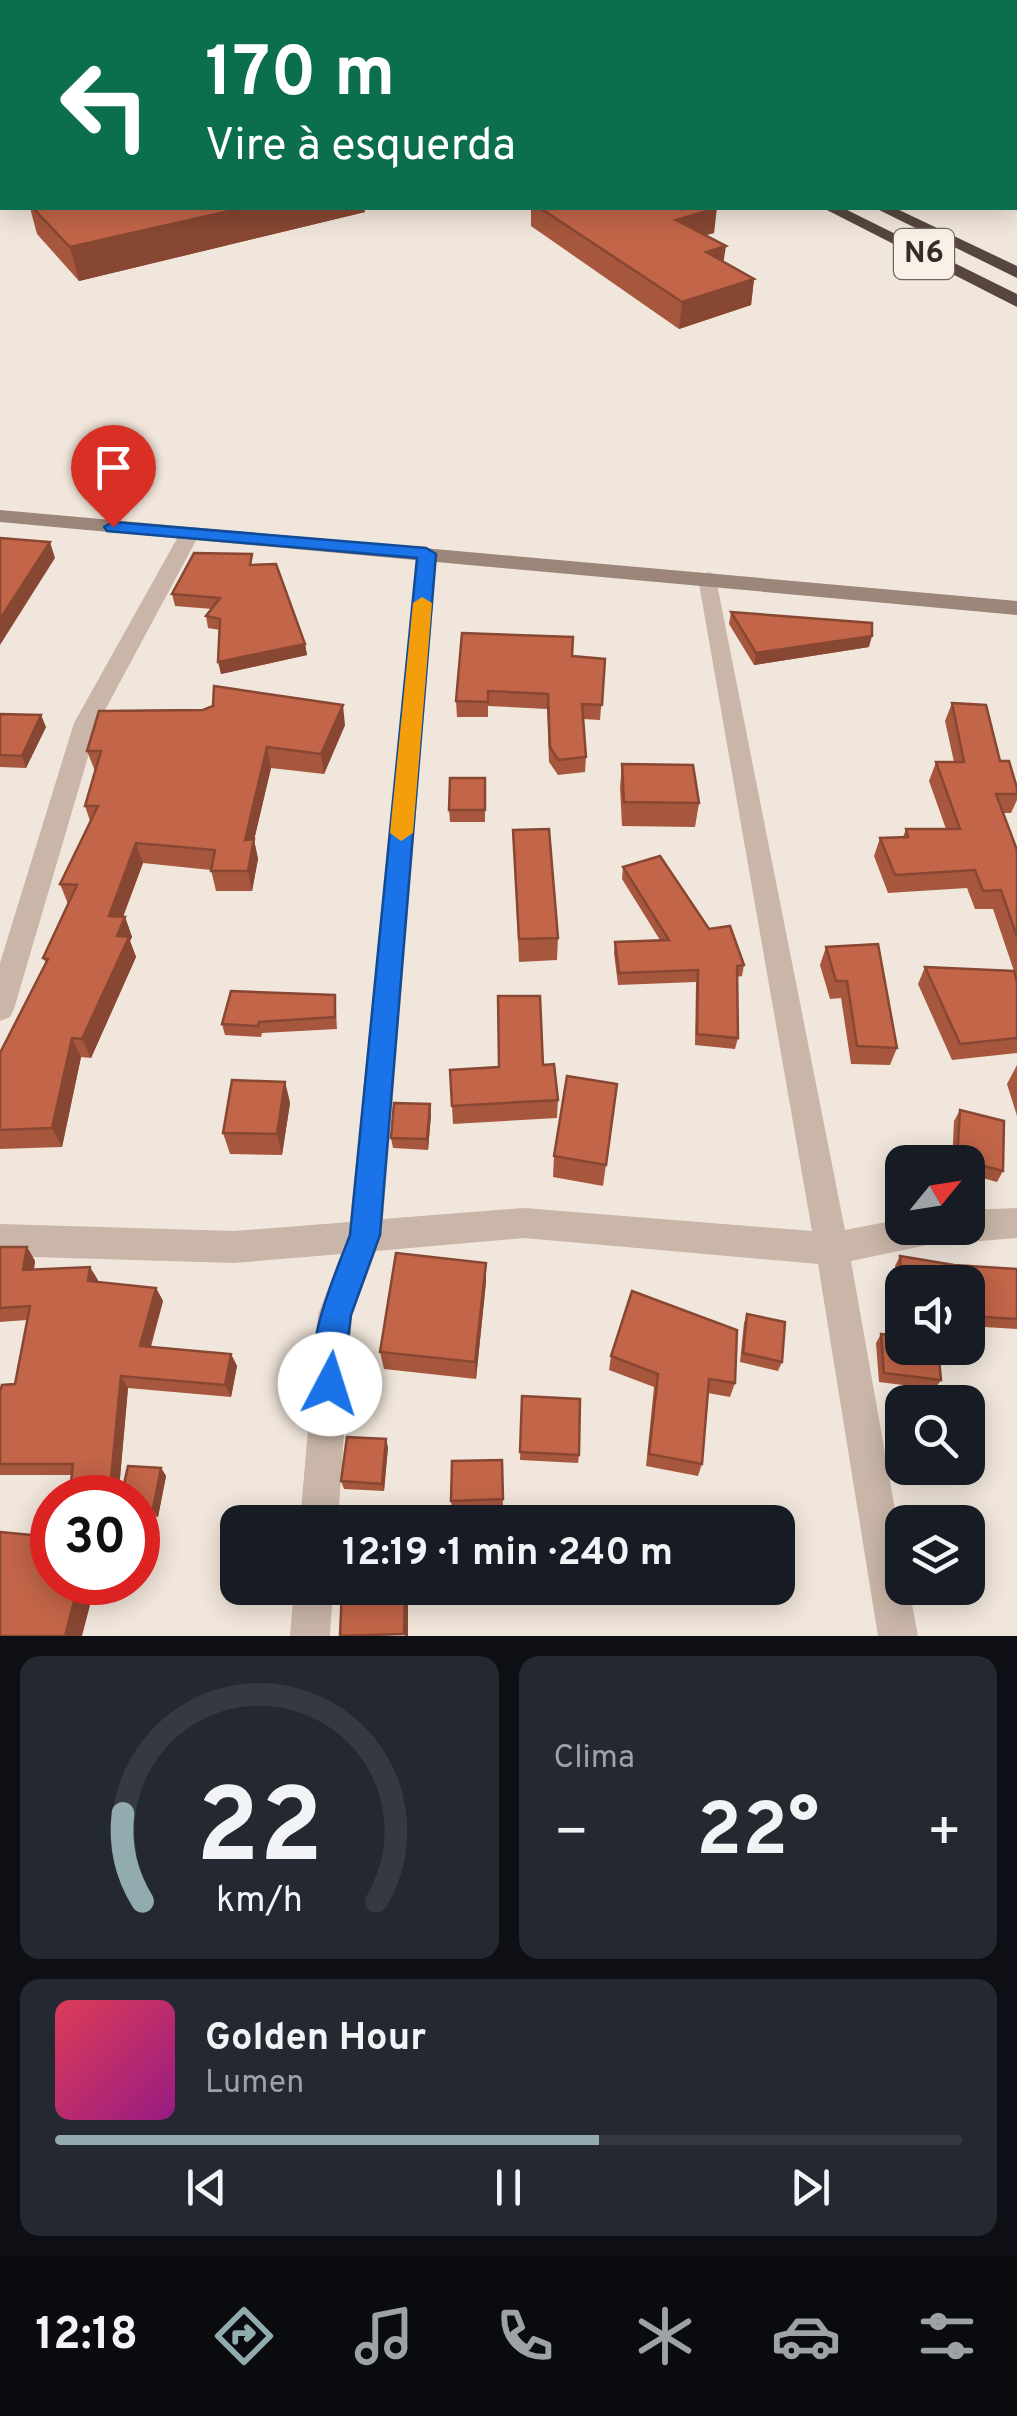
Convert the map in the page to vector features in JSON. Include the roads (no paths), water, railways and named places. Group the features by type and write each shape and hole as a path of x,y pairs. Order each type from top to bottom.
{"highway":[{"name":"N6","path":"835,210 1017,301"},
{"name":"N6","path":"886,210 1017,273"}],"street":[{"path":"0,516 1017,608"},
{"path":"0,1008 86,723 189,534"},
{"path":"320,1505 335,1315 365,1235 426,554"},
{"path":"708,578 832,1249 898,1636"},
{"path":"0,1240 234,1247 524,1223 832,1249 885,1238"},
{"path":"985,1225 1017,1224"},
{"path":"310,1636 313,1605"}]}
